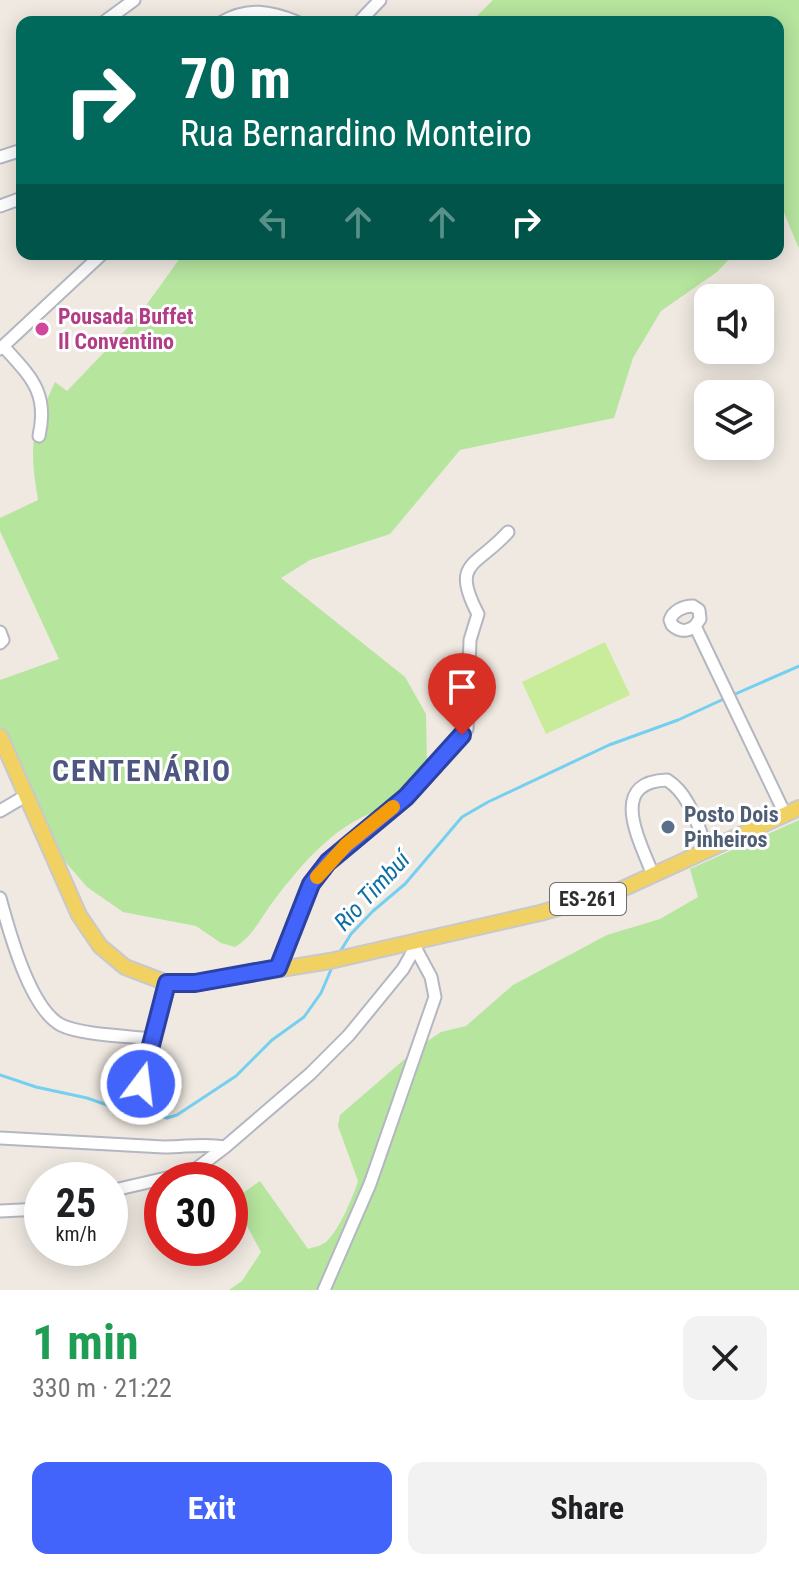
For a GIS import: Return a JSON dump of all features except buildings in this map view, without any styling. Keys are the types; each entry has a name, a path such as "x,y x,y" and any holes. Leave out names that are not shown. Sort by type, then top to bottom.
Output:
{"main road":[{"name":"ES-261","path":"0,736 79,915 91,935 125,967 167,983 195,983 330,961 418,944 540,913 620,890 792,811"}],"street":[{"path":"112,16 134,0"},
{"path":"365,16 380,0"},
{"path":"233,16 252,11 280,16"},
{"path":"39,436 42,412 36,385 2,348 96,260"},
{"path":"278,968 311,884 328,862 406,797 462,735 469,722 470,640 478,617 467,589 466,571 472,562 486,554 508,532"},
{"path":"695,626 792,811"},
{"path":"0,632 3,640 0,643"},
{"path":"653,875 631,816 631,804 636,793 645,785 667,780 677,786 708,851"},
{"path":"0,811 27,795"},
{"path":"0,898 36,998 53,1020 74,1029 153,1039"},
{"path":"128,1187 192,1172 225,1147 310,1074 349,1035 418,944"},
{"path":"324,1290 370,1184 433,1006 435,987 418,944"},
{"path":"141,1084 167,983"},
{"path":"0,1138 164,1147 201,1143 225,1147"},
{"path":"0,1211 24,1210"}],"green space":[{"path":"493,0 799,0 799,249 784,213 784,16 477,16"},
{"path":"179,260 728,260 717,272 700,284 694,284 694,288 661,311 633,358 614,418 460,450 390,534 310,560 281,578 405,677 426,714 427,764 410,792 383,818 374,812 359,819 319,848 285,886 252,932 235,947 221,943 196,926 123,912 87,887 50,844 0,726 0,680 59,659 0,531 0,518 38,500 33,465 37,427 55,382 67,391 137,318"},
{"path":"605,642 630,695 546,734 522,682"},
{"path":"799,820 799,1290 229,1290 242,1281 261,1252 248,1228 248,1189 260,1181 308,1249 325,1243 341,1221 358,1181 338,1126 340,1115 420,1046 441,1032 466,1026 513,985 607,935 660,919 698,897 690,869"}],"waterway":[{"name":"Rio Timbuí","path":"733,695 799,666"},
{"name":"Rio Timbuí","path":"338,955 351,934 405,884 462,817 609,745 678,720 726,698"},
{"name":"Rio Timbuí","path":"0,1075 113,1107 142,1110 167,1118 177,1115 236,1076 272,1040 304,1017 321,993 333,965"}],"slow traffic":[{"path":"317,877 346,845 393,807"}],"place":[{"name":"Pousada Buffet Il Conventino","path":"42,329"},
{"name":"Posto Dois Pinheiros","path":"668,827"}],"district":[{"name":"CENTENÁRIO","path":"142,771"}],"route":[{"path":"141,1084 167,983 195,983 278,968 311,884 328,862 406,797 462,735"}]}
